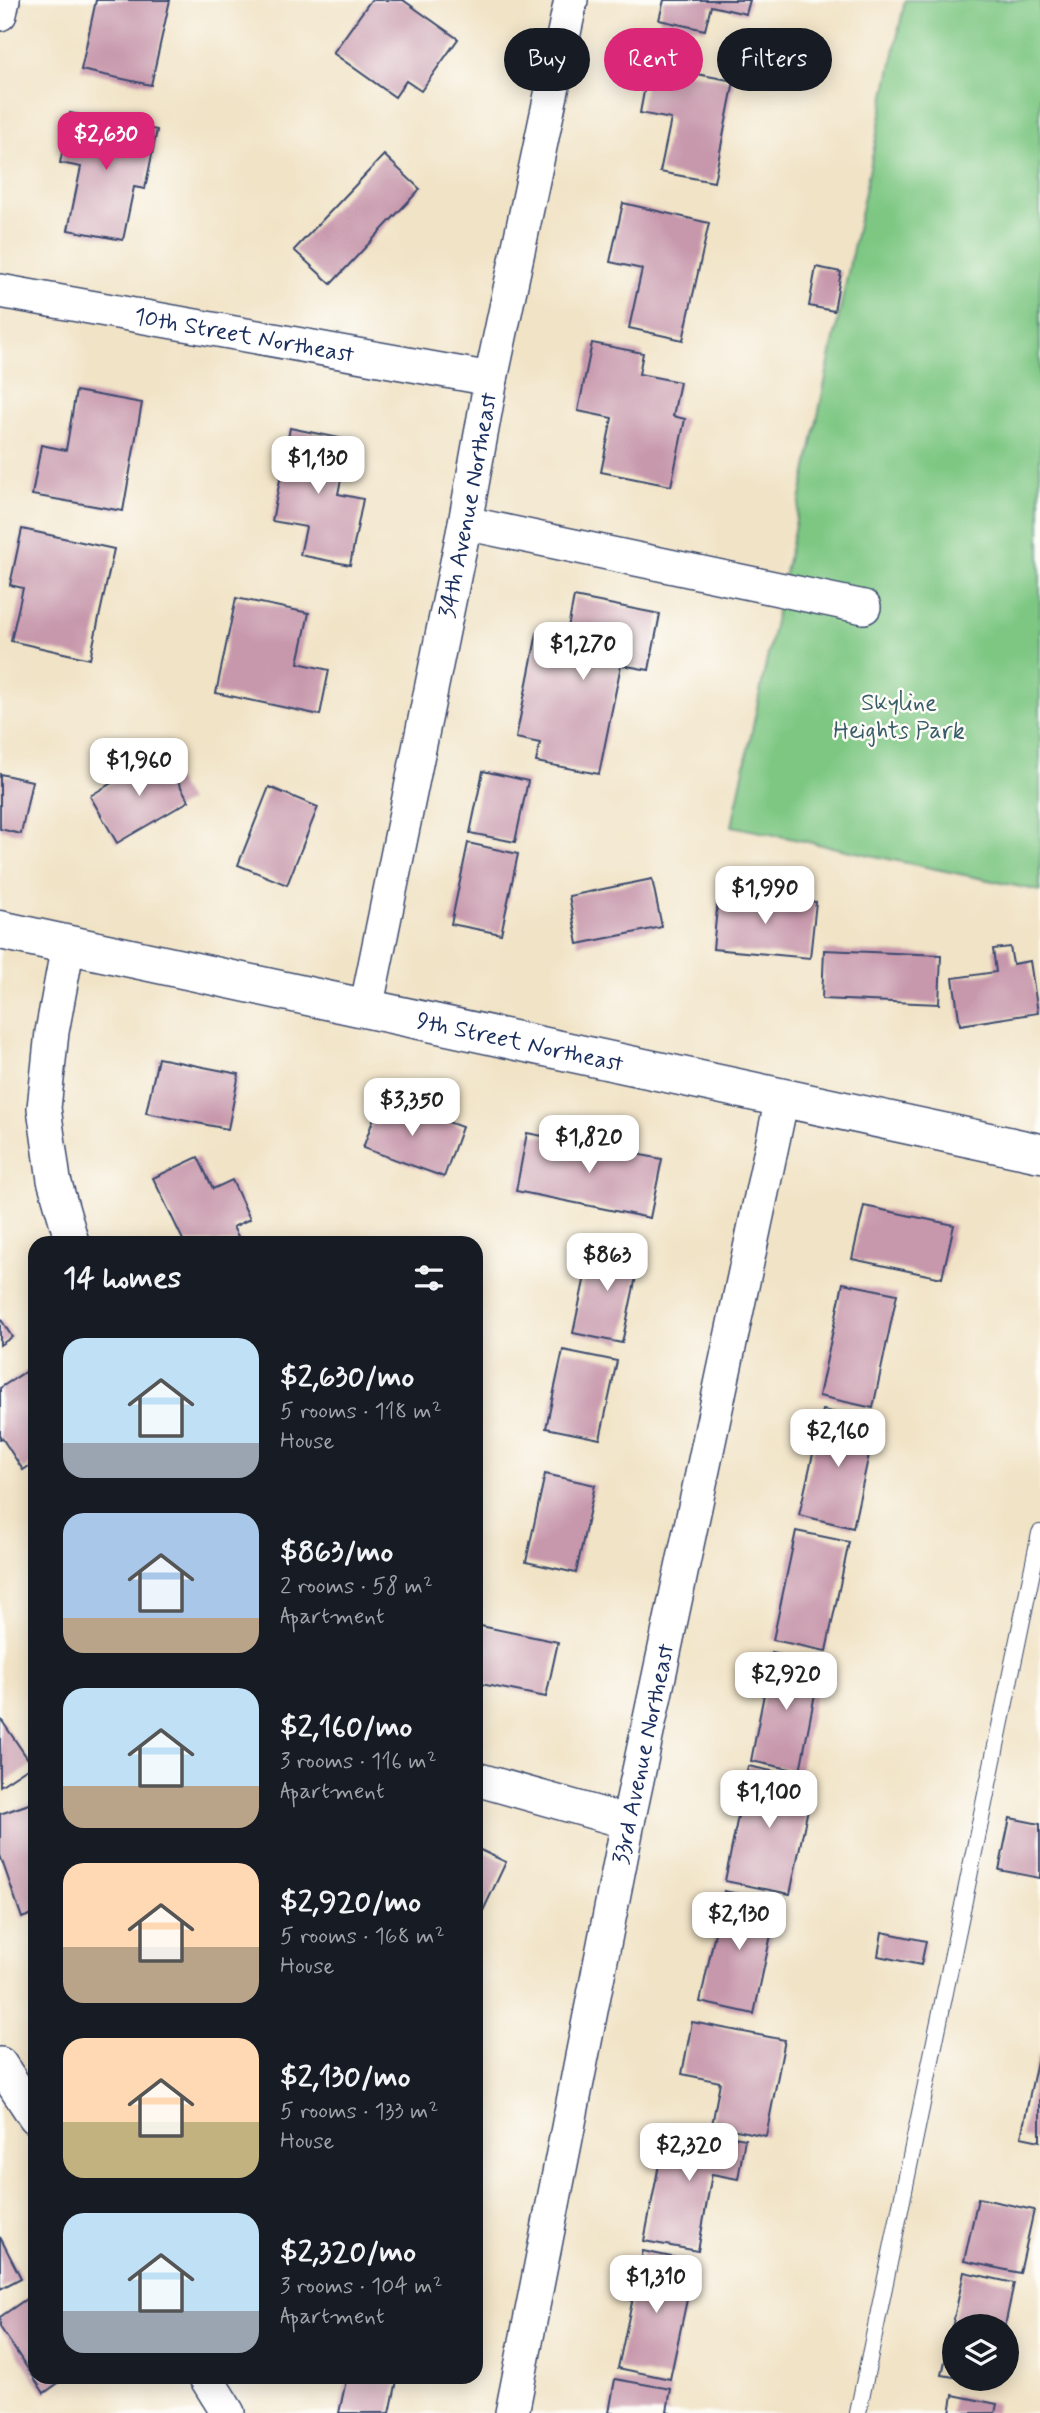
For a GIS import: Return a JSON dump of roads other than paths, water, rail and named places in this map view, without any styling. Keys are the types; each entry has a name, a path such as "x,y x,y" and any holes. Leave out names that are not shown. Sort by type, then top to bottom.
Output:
{"street":[{"path":"0,14 3,0"},
{"name":"34th Avenue Northeast","path":"366,1009 465,523 491,379 571,0"},
{"name":"10th Street Northeast","path":"0,291 491,379"},
{"path":"465,523 864,607"},
{"name":"9th Street Northeast","path":"0,930 1040,1153"},
{"path":"68,944 52,1032 44,1108 54,1180 70,1236"},
{"name":"33rd Avenue Northeast","path":"512,2413 628,1822 782,1098"},
{"path":"483,1781 628,1822"},
{"path":"0,2064 28,2106"},
{"path":"210,2384 228,2413"}],"lane":[{"path":"858,2413 1040,1533"}],"park label":[{"name":"Skyline Heights Park","path":"899,716"}]}
